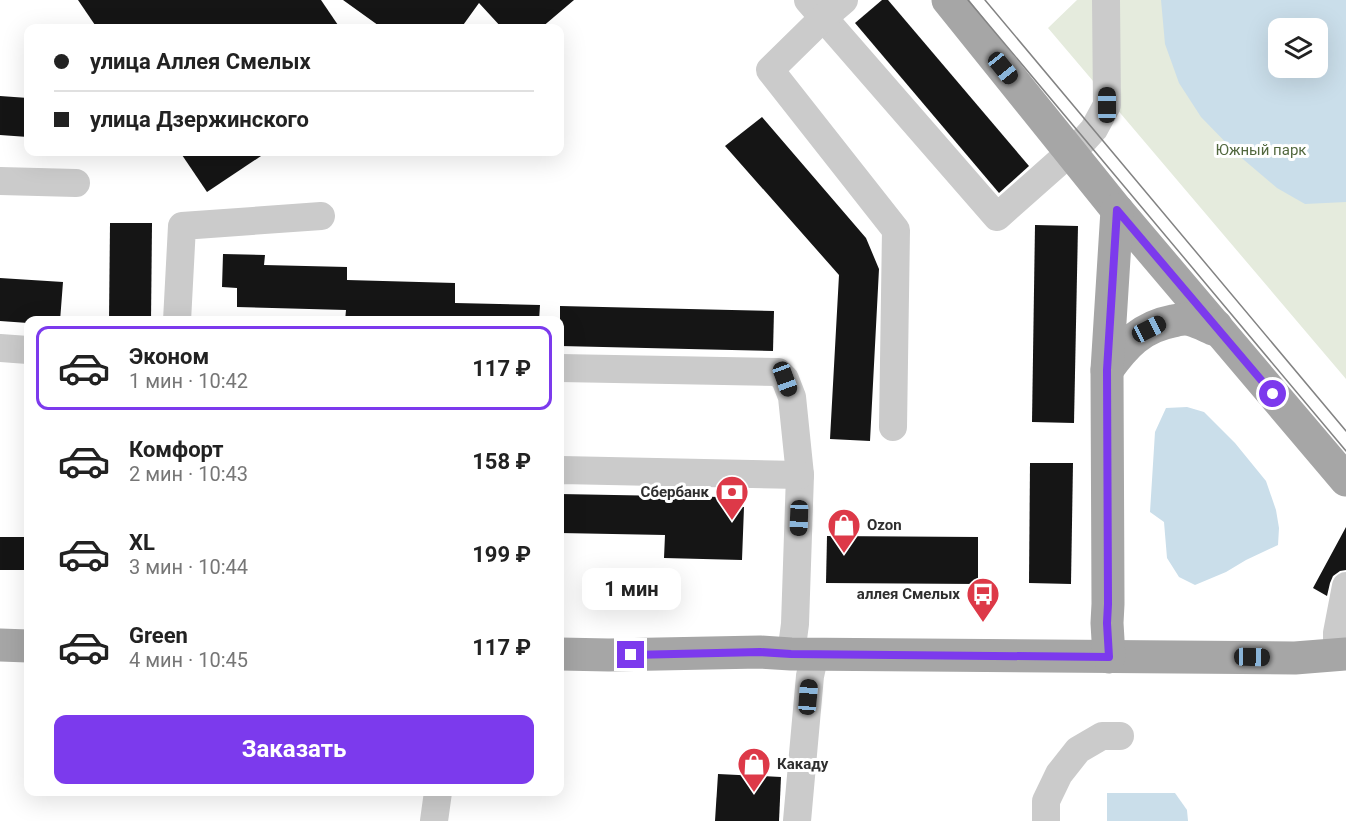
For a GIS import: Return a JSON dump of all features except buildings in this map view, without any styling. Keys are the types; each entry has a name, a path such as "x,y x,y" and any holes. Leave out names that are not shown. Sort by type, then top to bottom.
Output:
{"main road":[{"path":"948,0 1117,210 1346,480"},
{"path":"1109,657 1107,370 1117,210"},
{"path":"1107,370 1130,341 1160,323 1190,319 1213,329 1215,327"},
{"path":"0,645 24,646"},
{"path":"564,654 760,652 1294,658 1341,654"}],"street":[{"path":"893,427 896,230 770,70 825,6 997,217 1085,139 1094,129 1107,105 1106,0"},
{"path":"0,181 76,183"},
{"path":"177,316 182,225 321,216"},
{"path":"0,348 24,350"},
{"path":"564,368 778,372 785,379 792,397 800,475 795,624 810,676 797,821"},
{"path":"564,470 800,475"},
{"path":"1341,654 1337,633 1346,586"},
{"path":"1046,821 1046,801 1059,774 1078,750 1102,736 1120,736"},
{"path":"434,821 437,796"}],"green space":[{"name":"Южный парк","path":"1077,0 1346,0 1346,379 1048,28"}],"water":[{"path":"1161,0 1346,0 1346,202 1305,204 1277,188 1237,154 1201,117 1179,83 1165,44"},
{"path":"1187,407 1204,412 1235,443 1266,481 1276,510 1279,528 1278,545 1195,585 1179,577 1167,558 1164,522 1150,512 1155,432 1166,408"},
{"path":"1107,793 1175,793 1187,810 1188,821 1107,821"}],"tram line":[{"path":"968,0 1346,451"},
{"path":"985,0 1346,431"}],"place":[{"name":"Сбербанк","path":"732,521"},
{"name":"Ozon","path":"844,554"},
{"name":"аллея Смелых","path":"983,623"},
{"name":"Какаду","path":"754,793"}],"route":[{"path":"631,655 760,652 1109,657 1107,370 1117,210 1273,394"}]}
